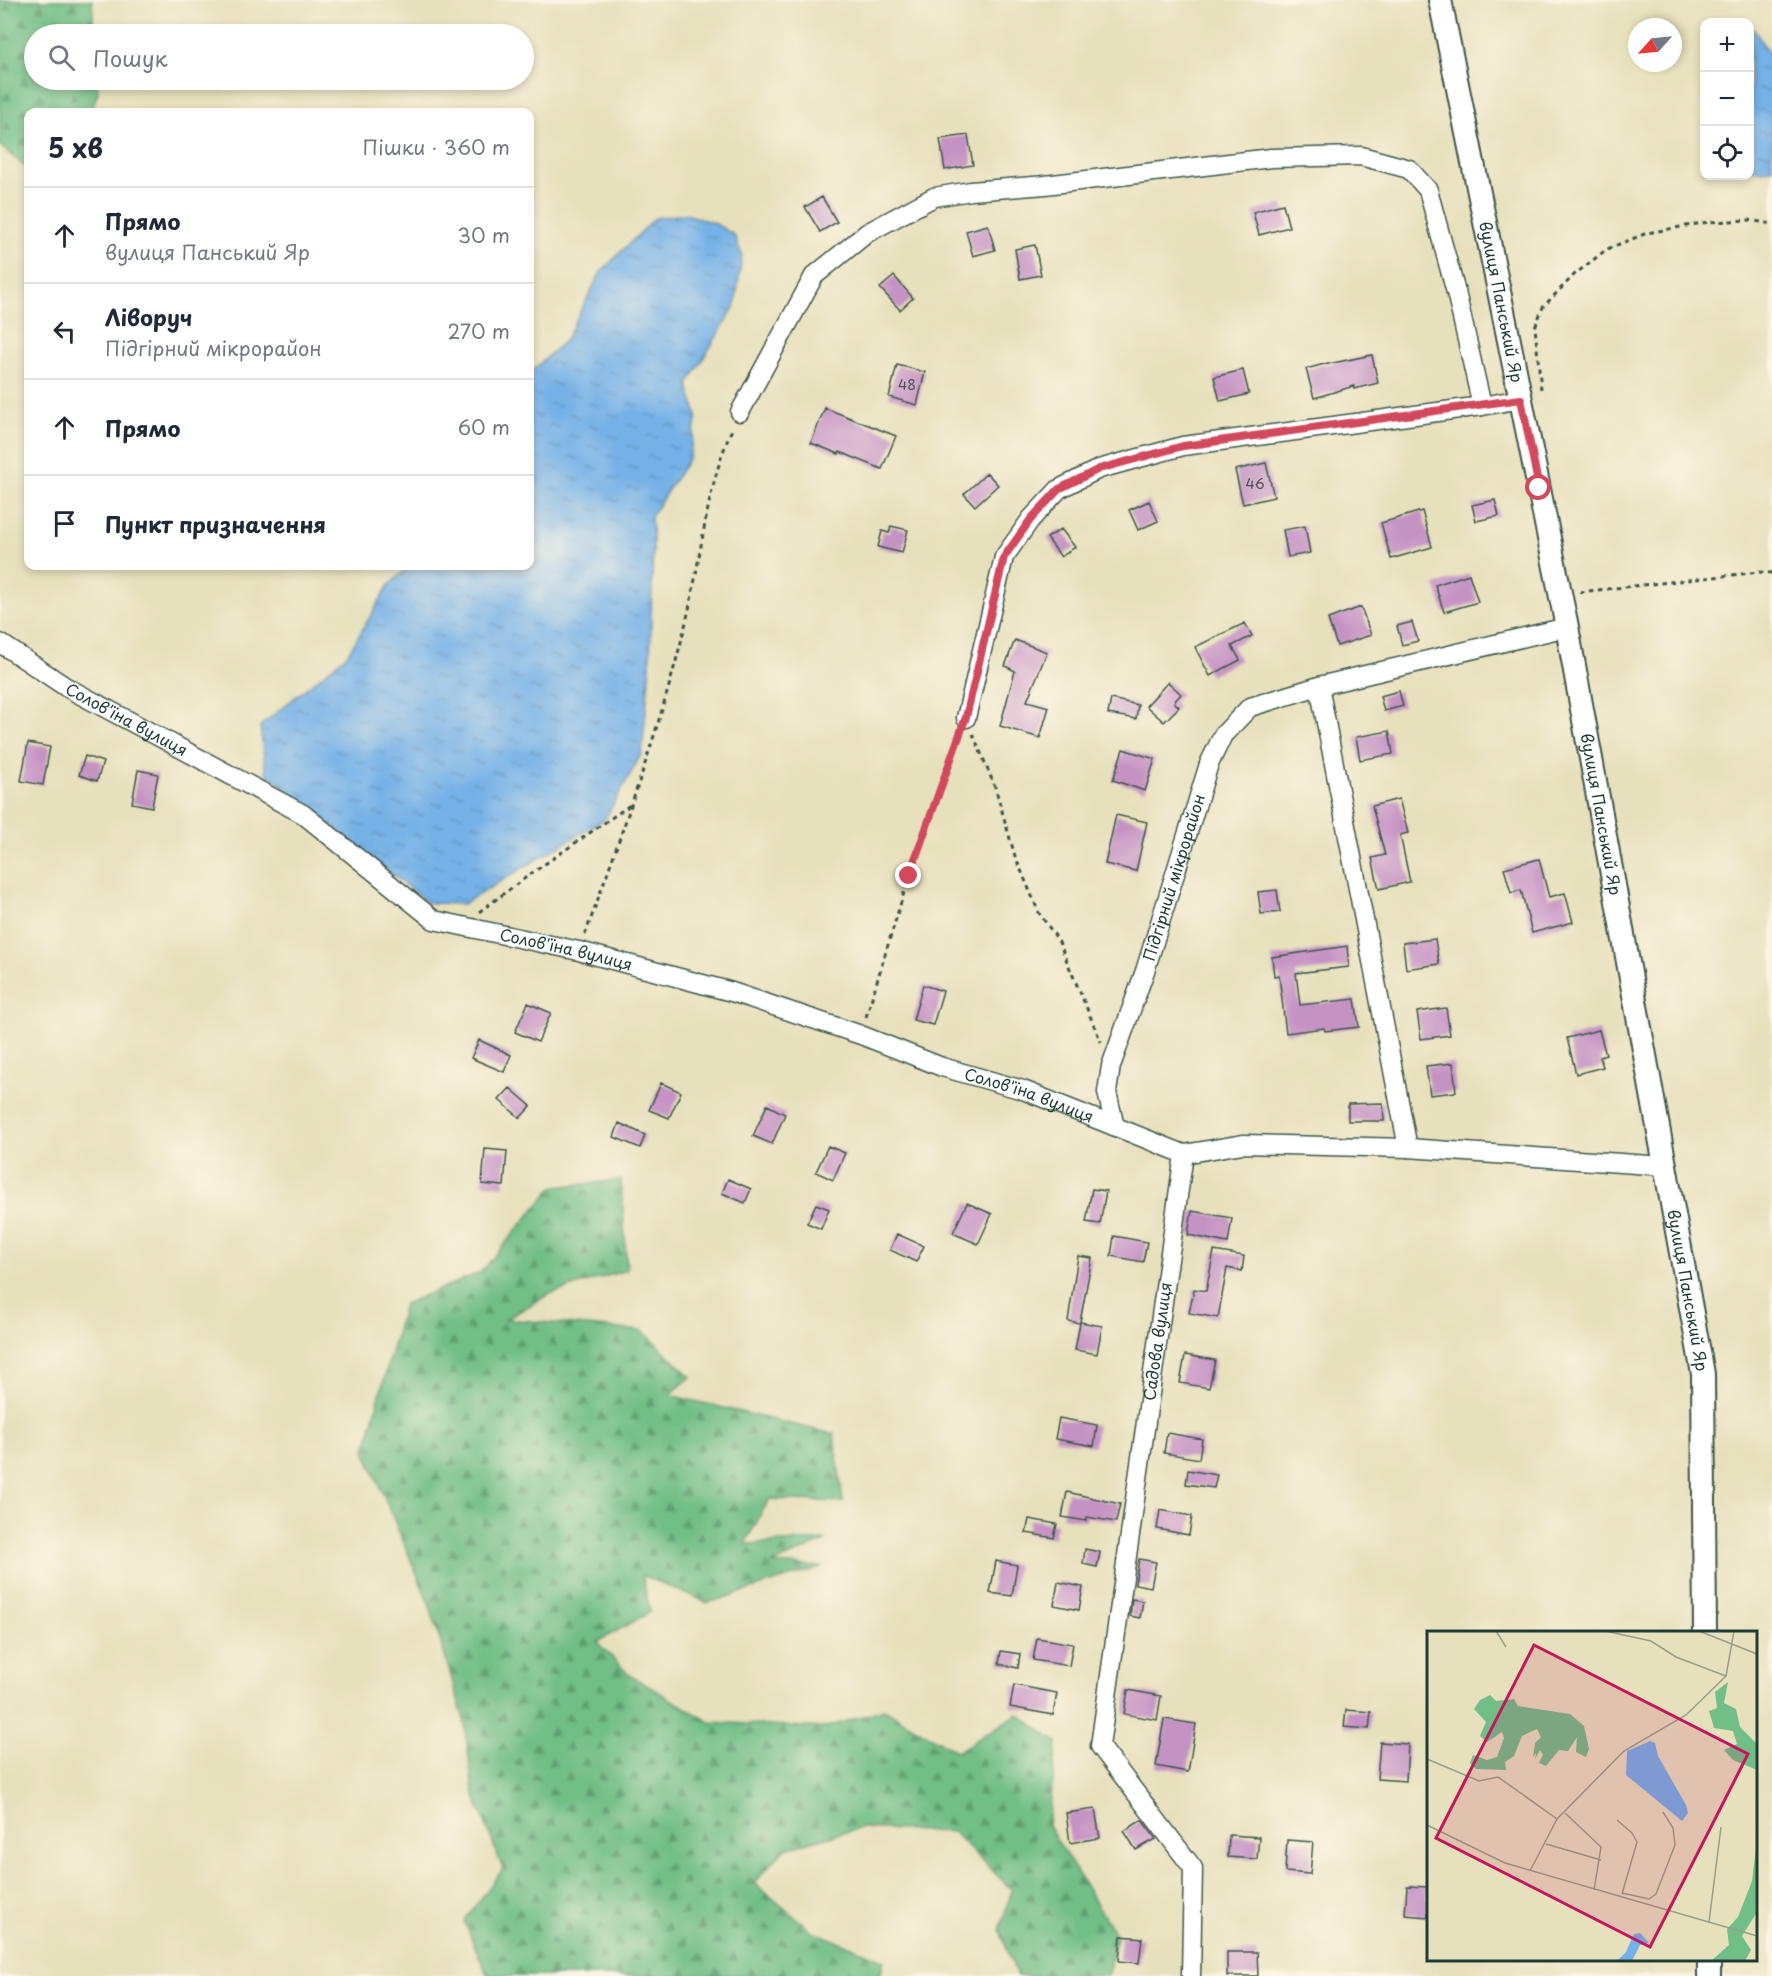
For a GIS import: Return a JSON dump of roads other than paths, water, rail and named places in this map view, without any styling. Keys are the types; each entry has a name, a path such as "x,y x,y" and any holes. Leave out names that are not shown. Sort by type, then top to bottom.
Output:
{"street":[{"name":"вулиця Панський Яр","path":"1440,0 1531,397 1560,594 1703,1374 1705,1631"},
{"path":"740,412 814,276 867,232 934,197 1271,158 1361,156 1409,169 1428,190 1457,296 1482,406"},
{"path":"966,717 1004,557 1031,519 1059,489 1099,469 1183,446 1482,406 1531,397"},
{"name":"Підгірний мікрорайон","path":"1115,1127 1107,1092 1111,1066 1144,971 1209,764 1223,735 1250,707 1319,686 1567,627"},
{"name":"Солов'їна вулиця","path":"0,643 66,687 303,814 434,920 579,951 732,992 861,1035 942,1068 1023,1090 1184,1154"},
{"path":"1319,686 1408,1148"},
{"path":"1184,1154 1242,1144 1408,1148 1664,1166"},
{"name":"Садова вулиця","path":"1184,1154 1100,1746 1193,1868 1191,1976"},
{"path":"1708,1961 1709,1976"}],"water":[{"path":"1754,30 1772,59 1772,168 1763,171 1754,169"},
{"path":"686,214 714,223 734,235 742,255 735,306 688,384 697,416 689,458 651,516 653,541 650,666 642,753 605,819 463,904 428,903 266,773 260,726 348,654 389,585 406,570 534,570 534,369 566,339 601,272 655,218"}]}
